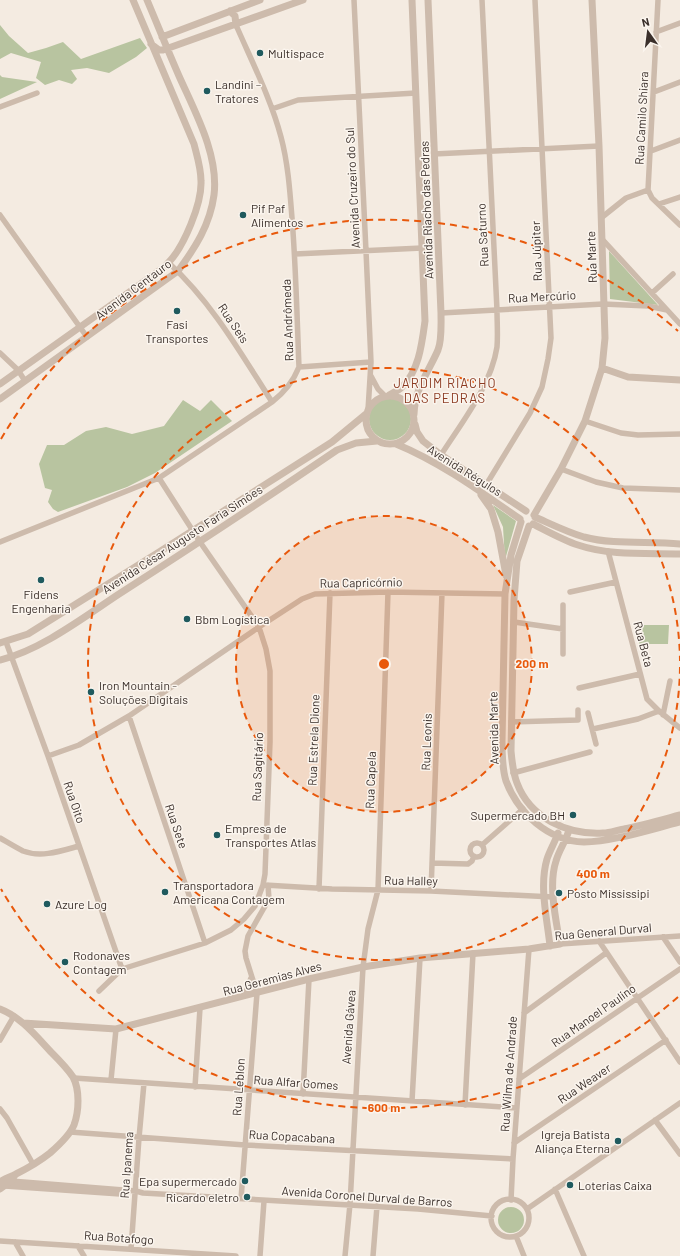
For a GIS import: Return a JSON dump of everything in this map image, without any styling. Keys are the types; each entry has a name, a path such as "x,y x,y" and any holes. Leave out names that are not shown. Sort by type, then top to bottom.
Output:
{"street":[{"name":"Avenida Centauro","path":"0,384 169,263 182,242 197,208 200,196 201,181 199,162 194,144 133,0"},
{"name":"Avenida Centauro","path":"0,399 178,271 194,250 208,222 214,195 214,181 212,161 206,138 147,0"},
{"path":"162,37 260,0"},
{"path":"151,44 161,50 236,25 303,0"},
{"name":"Avenida Cruzeiro do Sul","path":"354,0 371,362 367,412"},
{"name":"Avenida Riacho das Pedras","path":"387,396 401,388 408,380 422,346 425,321 412,0"},
{"name":"Avenida Riacho das Pedras","path":"414,414 416,395 420,384 439,348 441,313 428,0"},
{"name":"Rua Saturno","path":"441,455 484,386 492,368 497,346 497,310 482,0"},
{"name":"Rua Júpiter","path":"486,484 530,414 542,387 551,338 535,0"},
{"name":"Rua Marte","path":"531,518 561,469 585,421 602,368 605,338 599,146 592,0"},
{"name":"Rua Camilo Shiara","path":"648,190 658,0"},
{"path":"230,11 235,16 236,25"},
{"path":"656,32 680,23"},
{"name":"Rua Andrômeda","path":"0,542 159,478 272,402 284,393 294,380 299,367 295,254 290,186 282,138 272,109 236,25"},
{"path":"190,27 192,36 195,39"},
{"path":"654,92 680,82"},
{"path":"0,107 37,93"},
{"path":"272,109 298,100 416,93"},
{"path":"178,106 190,100"},
{"path":"651,151 680,140"},
{"path":"434,154 599,146"},
{"path":"601,218 626,198 648,190 652,198 680,225"},
{"path":"659,204 680,196"},
{"path":"0,215 86,338"},
{"path":"601,239 680,324"},
{"path":"295,254 422,248"},
{"name":"Rua Seis","path":"169,263 198,293 217,316 272,402"},
{"path":"652,293 673,274"},
{"name":"Rua Mercúrio","path":"441,313 604,304 648,306 667,310"},
{"path":"0,353 18,370 25,381"},
{"path":"299,367 371,362"},
{"path":"602,368 628,377 680,380"},
{"path":"371,376 378,389 387,396"},
{"path":"387,396 402,398 407,402 414,414 412,430 408,436 396,444 377,441 371,436 365,421 367,412 372,403 378,398 387,396"},
{"name":"Avenida César Augusto Faria Simões","path":"3,643 28,634 193,531 332,442 367,412"},
{"path":"585,421 622,433 638,435 680,434"},
{"name":"Avenida Régulos","path":"414,423 417,432 423,441 441,455 486,484 531,518 577,545 608,551 680,554"},
{"name":"Avenida César Augusto Faria Simões","path":"0,660 11,657 51,638 200,542 337,450 356,443 377,441"},
{"name":"Avenida Régulos","path":"396,444 424,457 477,490 520,520 524,525 531,518"},
{"path":"561,469 596,482 623,488 680,490"},
{"name":"Rua Sagitário","path":"99,991 122,969 205,943 231,930 244,919 255,906 265,885 270,742 270,671 266,649 259,627 200,542 159,478"},
{"path":"477,490 493,514 498,532 507,581"},
{"name":"Avenida Marte","path":"680,815 604,833 586,833 560,827 526,807 512,794 506,779 503,762 502,741 505,594 511,554 521,514 531,518 517,561 511,750 514,773 526,807 533,820 557,837 566,840 584,842 680,822"},
{"name":"Avenida Régulos","path":"531,518 568,532 605,541 663,542 680,544"},
{"name":"Rua Beta","path":"608,551 647,699 661,713 680,728"},
{"path":"570,592 616,582"},
{"name":"Rua Capricórnio","path":"48,756 79,745 129,716 259,627 302,599 315,594 388,592 505,594"},
{"name":"Rua Capela","path":"363,967 368,929 378,890 388,592"},
{"name":"Rua Estrela Dione","path":"319,889 330,593"},
{"name":"Rua Leonis","path":"431,891 442,593"},
{"path":"563,605 563,654"},
{"path":"505,622 514,622 563,630"},
{"name":"Rua Oito","path":"3,643 11,657 48,756 122,969"},
{"path":"579,688 640,674"},
{"path":"592,729 661,713 670,681"},
{"path":"511,722 578,720 578,710"},
{"path":"588,713 596,744"},
{"name":"Rua Sete","path":"129,716 205,943"},
{"path":"514,773 590,752"},
{"path":"482,845 526,807"},
{"path":"550,946 544,897 545,873 547,860 560,827"},
{"path":"560,944 553,897 555,862 566,840 569,830"},
{"path":"0,838 23,851 32,854 46,854 79,846"},
{"path":"474,856 470,851 471,845 475,843 482,845"},
{"path":"474,856 480,856 483,853 484,848 482,845"},
{"path":"432,864 468,864 472,861 474,856"},
{"name":"Rua Halley","path":"265,885 319,889 431,891 553,897"},
{"name":"Rua Leblon","path":"241,1199 257,994 246,958 246,942 251,930 269,899 265,885"},
{"name":"Rua General Durval","path":"529,949 560,944 680,936"},
{"path":"663,937 680,962"},
{"path":"599,941 680,1062"},
{"name":"Rua Geremias Alves","path":"23,1023 116,1029 257,994 309,979 363,967 420,958 529,949"},
{"name":"Rua Wilma de Andrade","path":"511,1200 516,1108 529,949"},
{"path":"465,1104 473,953"},
{"path":"524,1013 606,953"},
{"path":"412,1101 420,958"},
{"name":"Avenida Gávea","path":"345,1256 350,1204 363,967"},
{"name":"Rua Manoel Paulino","path":"519,1079 680,969"},
{"path":"244,996 252,978"},
{"path":"303,1094 309,979"},
{"path":"195,1087 200,1008"},
{"path":"0,1010 14,1016 23,1023 65,1066 74,1078 77,1090 78,1107 74,1125 70,1132 50,1153 5,1182"},
{"path":"0,1040 14,1016"},
{"path":"111,1080 116,1029"},
{"name":"Rua Weaver","path":"514,1143 666,1040"},
{"name":"Rua Alfar Gomes","path":"74,1078 516,1108"},
{"name":"Rua Ipanema","path":"131,1249 136,1193 138,1138 144,1083"},
{"path":"527,1209 680,1103"},
{"path":"0,1109 7,1118 33,1164"},
{"path":"655,1120 680,1154"},
{"name":"Rua Copacabana","path":"70,1132 245,1145 513,1159"},
{"path":"5,1182 136,1193"},
{"path":"555,1190 584,1256"},
{"name":"Avenida Coronel Durval de Barros","path":"136,1193 350,1204 492,1216"},
{"path":"260,1256 264,1200"},
{"path":"511,1200 522,1203 527,1209 529,1220 527,1227 522,1233 516,1236 508,1237 502,1235 492,1224 494,1209 502,1202 511,1200"},
{"path":"373,1256 377,1206"},
{"path":"516,1236 524,1256"},
{"name":"Rua Botafogo","path":"0,1241 236,1256"},
{"path":"15,1242 22,1256"},
{"path":"78,1246 84,1256"}],"green space":[{"path":"0,25 9,36 28,53 63,42 81,59 140,38 147,48 136,57 109,73 87,68 71,70 77,79 72,84 59,80 45,85 36,78 41,62 11,53 0,59"},
{"path":"0,75 2,77 37,82 0,99"},
{"path":"609,251 658,305 610,299"},
{"path":"390,398 405,404 411,419 405,434 390,440 375,434 369,419 375,404"},
{"path":"183,400 200,411 211,400 232,421 155,473 127,487 58,512 53,509 48,502 52,490 45,488 39,464 47,445 64,445 86,431 106,427 132,434 164,426"},
{"path":"493,505 516,521 505,560 503,527"},
{"path":"639,625 669,625 668,644 639,644"},
{"path":"511,1207 520,1211 524,1220 520,1229 511,1233 502,1229 498,1220 502,1211"}],"place":[{"name":"Multispace","path":"260,53"},
{"name":"Landini – Tratores","path":"207,91"},
{"name":"Pif Paf Alimentos","path":"243,215"},
{"name":"Fasi Transportes","path":"177,311"},
{"name":"Fidens Engenharia","path":"41,580"},
{"name":"Bbm Logística","path":"187,619"},
{"name":"Iron Mountain - Soluções Digitais","path":"91,692"},
{"name":"Supermercado BH","path":"573,815"},
{"name":"Empresa de Transportes Atlas","path":"217,835"},
{"name":"Transportadora Americana Contagem","path":"165,892"},
{"name":"Posto Mississipi","path":"559,893"},
{"name":"Azure Log","path":"47,904"},
{"name":"Rodonaves Contagem","path":"65,962"},
{"name":"Igreja Batista Aliança Eterna","path":"618,1141"},
{"name":"Epa supermercado","path":"245,1181"},
{"name":"Loterias Caixa","path":"570,1185"},
{"name":"Ricardo eletro","path":"247,1197"}],"district":[{"name":"JARDIM RIACHO DAS PEDRAS","path":"445,390"}]}
